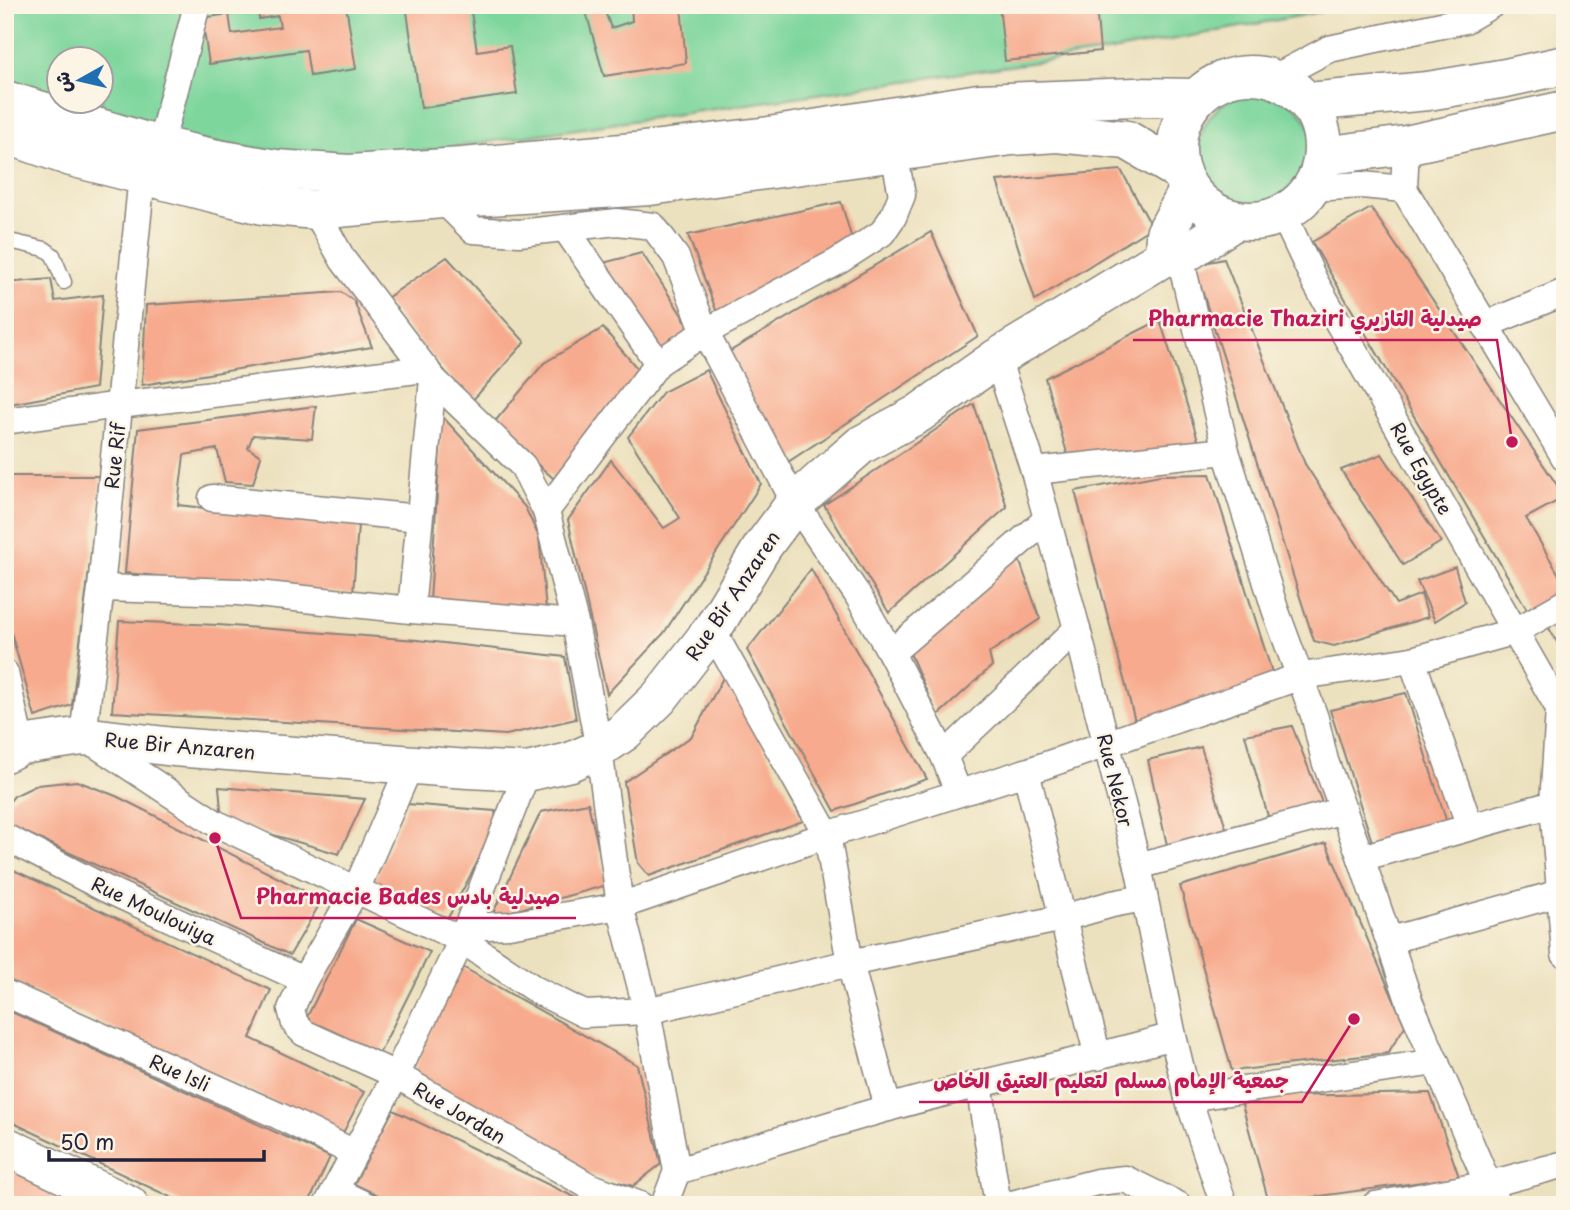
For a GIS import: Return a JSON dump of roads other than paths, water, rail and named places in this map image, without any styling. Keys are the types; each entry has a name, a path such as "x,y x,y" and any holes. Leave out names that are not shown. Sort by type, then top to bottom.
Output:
{"main road":[{"path":"1308,102 1428,91 1506,79 1565,65"},
{"path":"5,100 263,205 315,210 442,199 650,187 1012,136 1067,134 1127,140 1185,180 1210,209 1236,220 1252,222 1283,214 1299,203 1317,172 1323,137 1318,118 1308,102 1292,87 1274,78 1253,74 1232,76 1212,84 1196,97 1178,132 1177,152 1185,180 1165,234 1172,257"},
{"path":"5,134 71,156 349,174 634,152 769,136 979,103 1196,97"},
{"path":"1317,172 1406,145 1563,119"},
{"name":"Rue Bir Anzaren","path":"13,749 83,736 174,747 527,772 570,762 599,749 624,732 659,698 712,630 763,546 795,503 862,445 918,414 997,358 1236,220"},
{"path":"5,1146 115,1202"}],"street":[{"name":"Rue Rif","path":"83,736 119,405 151,161 197,5"},
{"path":"1274,78 1329,49 1465,20 1491,5"},
{"path":"1406,145 1404,189 1565,458"},
{"path":"546,511 658,363 705,332 837,262 882,233 893,217 902,195 894,153"},
{"path":"1317,172 1404,189"},
{"path":"442,199 473,230 519,233 617,222 653,226 676,257 705,332 795,503 857,594 891,653 944,756 958,792"},
{"path":"315,210 343,261 429,374 523,466 546,511 575,623 599,749 620,906 647,1011 677,1171 664,1205"},
{"name":"Rue Egypte","path":"1283,214 1315,282 1562,714"},
{"path":"565,228 658,363"},
{"path":"1172,257 1226,451 1275,609 1315,718 1325,761 1390,940 1403,984 1493,1195"},
{"path":"1485,325 1565,292"},
{"name":"Rue Nekor","path":"997,358 1034,471 1077,629 1138,866 1188,1098 1224,1205"},
{"path":"5,421 119,405 429,374"},
{"path":"411,610 429,374"},
{"path":"1034,471 1226,451"},
{"path":"212,498 419,518"},
{"path":"891,653 1046,520"},
{"path":"101,588 238,592 575,623"},
{"path":"465,933 620,906 827,835 1026,772 1301,676 1412,660 1516,631 1565,603"},
{"path":"944,756 1077,629"},
{"path":"712,630 827,835 850,963 888,1108"},
{"path":"1412,660 1470,827"},
{"path":"5,673 13,749"},
{"path":"1562,714 1553,804 1565,954"},
{"path":"83,736 215,823 356,890 465,933 536,990 584,1014 647,1011 1144,898"},
{"path":"304,979 356,890 411,763"},
{"path":"365,1205 332,1198 342,1173 396,1075 465,933 527,772"},
{"path":"1026,772 1098,1057"},
{"path":"1361,858 1553,804"},
{"path":"1138,866 1344,810"},
{"name":"Rue Moulouiya","path":"5,837 104,888 304,979"},
{"path":"1390,940 1560,893"},
{"name":"Rue Jordan","path":"304,979 291,1009 295,1024 304,1033 396,1075 589,1186 640,1205"},
{"name":"Rue Isli","path":"5,993 279,1116 354,1153"},
{"path":"677,1171 888,1108 1173,1036"},
{"path":"1188,1098 1436,1062"},
{"path":"979,1084 998,1205"},
{"path":"1376,1205 1493,1195 1565,1164"},
{"path":"1007,1205 1051,1200 1097,1182 1125,1179 1178,1205"}],"lane":[{"path":"5,240 45,249 53,255 64,282"}],"place":[{"name":"Pharmacie Thaziri صيدلية التازيري","path":"1512,442"},
{"name":"Pharmacie Bades صيدلية بادس","path":"215,838"},
{"name":"جمعية الإمام مسلم لتعليم العتيق الخاص","path":"1354,1019"}]}
